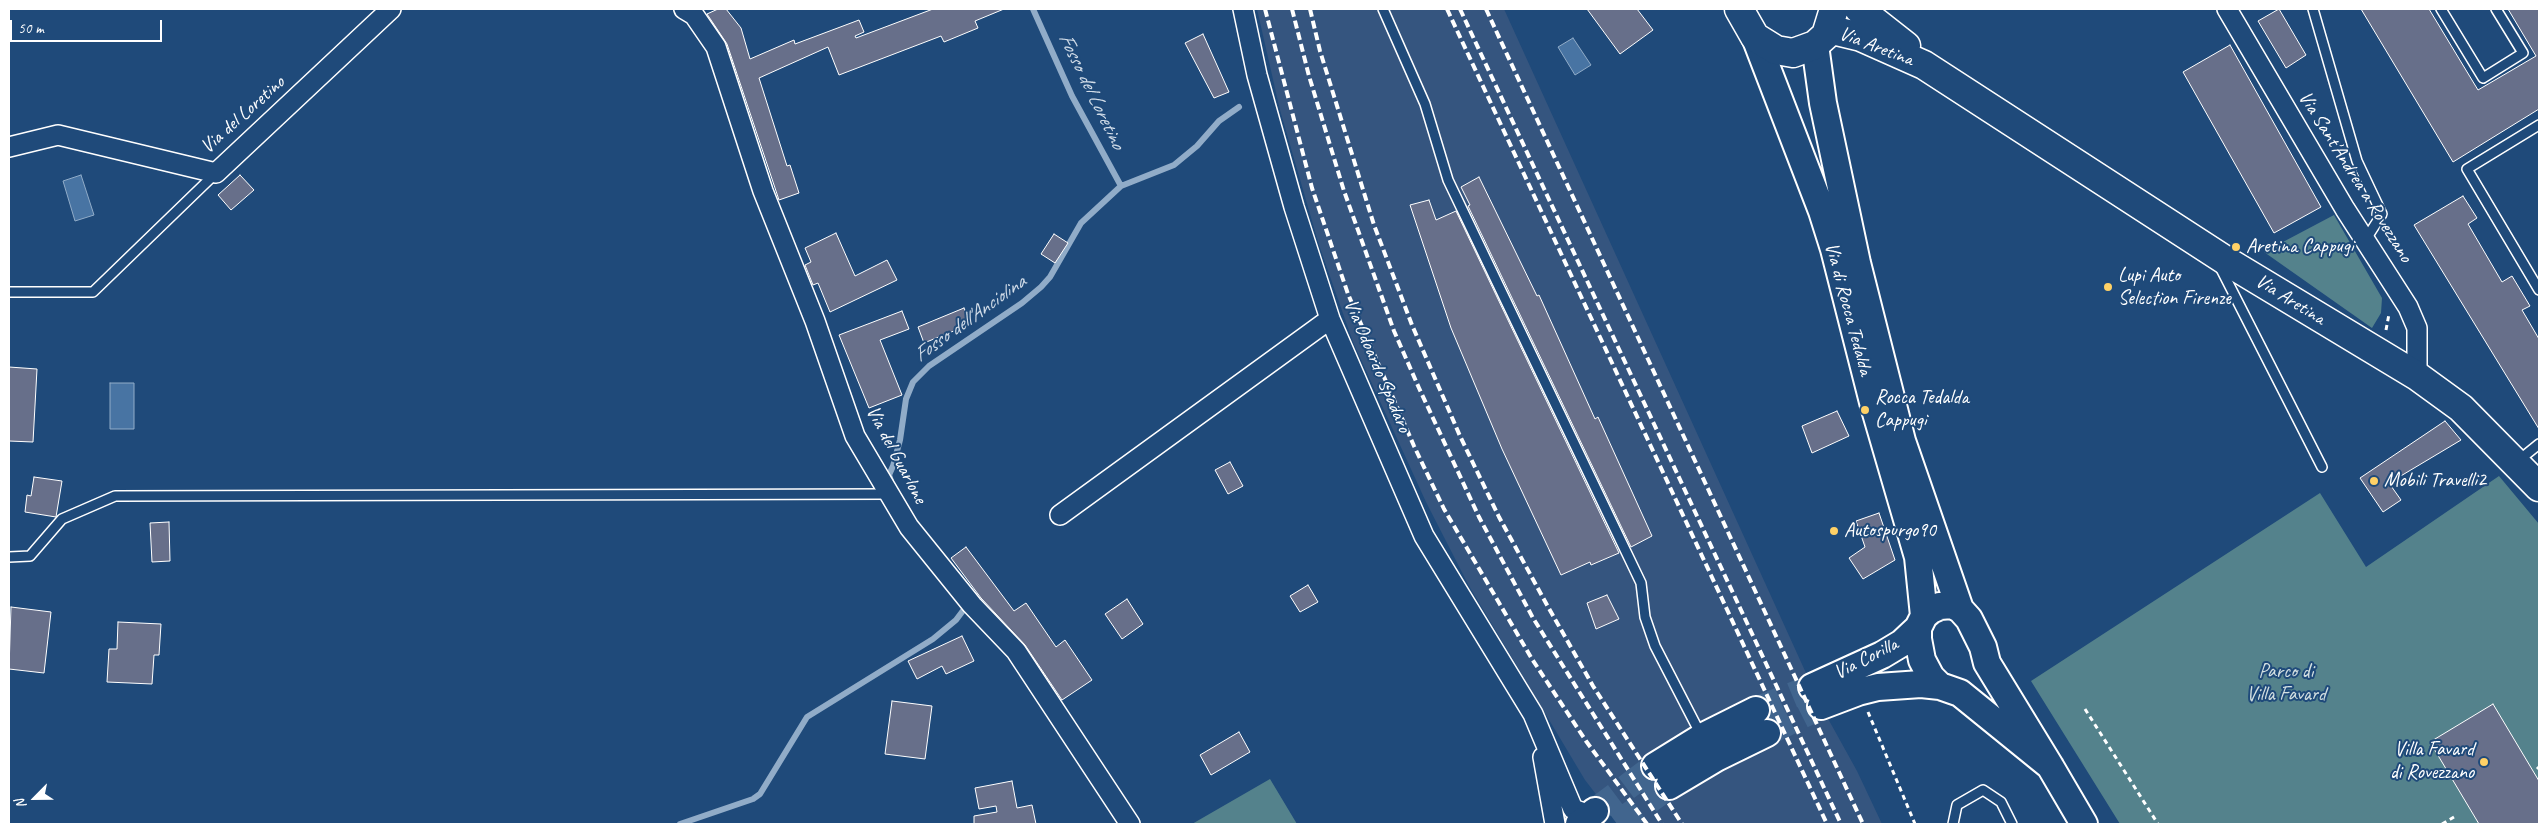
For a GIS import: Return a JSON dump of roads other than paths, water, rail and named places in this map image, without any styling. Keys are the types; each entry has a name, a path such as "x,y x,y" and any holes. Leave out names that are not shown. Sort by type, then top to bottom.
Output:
{"main road":[{"path":"1739,9 1755,37 1766,46 1787,52 1799,51 1826,28"},
{"name":"Via Aretina","path":"1859,9 1903,44 1924,65"},
{"name":"Via Aretina","path":"1826,28 1861,37 1924,65 2214,253 2417,376 2461,408 2539,487"}],"street":[{"name":"Via del Loretino","path":"9,147 58,135 216,173 391,9"},
{"name":"Via del Guarlone","path":"684,9 694,15 716,47 764,191 815,321 855,436 909,527 970,602 1016,652 1130,824"},
{"name":"Via Odoardo Spadaro","path":"1243,9 1257,75 1294,207 1330,319 1424,536 1533,714 1573,809 1584,813 1587,817"},
{"name":"Via Sant'Andrea a Rovezzano","path":"2227,9 2345,209 2412,316 2418,341 2417,376"},
{"name":"Via di Rocca Tedalda","path":"1826,28 1823,103 1857,263 1902,441 1960,609 1976,630 1987,663 2084,824"},
{"name":"Via di Rocca Tedalda","path":"1755,37 1822,211 1834,250 1874,406 1918,557 1922,660 1931,677 1950,689 2050,766"},
{"path":"1060,515 1330,319"},
{"path":"1921,622 1940,606 1952,605 1960,609"},
{"name":"Via Corilla","path":"1921,622 1902,643 1816,696 1858,692 1897,685 1950,689"},
{"path":"1950,689 1975,688 1982,682 1987,663"},
{"name":"Via Odoardo Spadaro","path":"1533,714 1555,824"},
{"path":"1762,722 1716,758 1662,776 1702,737 1762,722"}],"lane":[{"path":"1383,9 1425,104 1448,180 1641,583 1645,618 1655,646 1702,737"},
{"path":"2313,9 2357,161 2382,214 2366,240"},
{"path":"2441,9 2483,78 2523,53 2496,9"},
{"path":"2539,124 2467,169 2539,290"},
{"path":"9,292 93,292 216,173"},
{"path":"2214,253 2225,279 2322,467"},
{"path":"2516,462 2539,444"},
{"path":"9,557 30,556 62,519 115,496 890,494"},
{"path":"1953,824 1957,805 1984,790 2001,802 2012,824"}],"waterway":[{"name":"Fosso del Loretino","path":"1033,9 1072,96 1121,186"},
{"name":"Fosso dell'Anciolina","path":"891,481 889,475 900,440 906,399 913,382 929,366 1022,303 1041,287 1050,277 1081,223 1121,186 1174,165 1197,146 1219,121 1239,107"},
{"name":"Fosso dell'Anciolina","path":"680,824 753,799 760,794 807,717 933,639 956,620 968,604"}],"tunnel":[{"path":"1756,710 1812,687"},
{"path":"1767,733 1821,706"},
{"path":"1595,811 1655,766"},
{"path":"1617,824 1669,786"}],"railway":[{"path":"1265,9 1312,188 1348,294 1414,446 1444,509 1532,659 1586,741 1647,824"},
{"path":"1292,9 1309,76 1344,191 1394,331 1419,388 1479,517 1533,618 1662,824"},
{"path":"1310,9 1320,51 1374,225 1412,325 1460,436 1499,517 1593,686 1682,824"},
{"path":"1447,9 1827,824"},
{"path":"1460,9 1841,824"},
{"path":"1486,9 1863,824"}],"place":[{"name":"Aretina Cappugi","path":"2236,247"},
{"name":"Lupi Auto Selection Firenze","path":"2108,287"},
{"name":"Rocca Tedalda Cappugi","path":"1865,410"},
{"name":"Mobili Travelli2","path":"2374,481"},
{"name":"Autospurgo90","path":"1834,531"},
{"name":"Villa Favard di Rovezzano","path":"2484,762"}],"park label":[{"name":"Parco di Villa Favard","path":"2286,684"}]}
